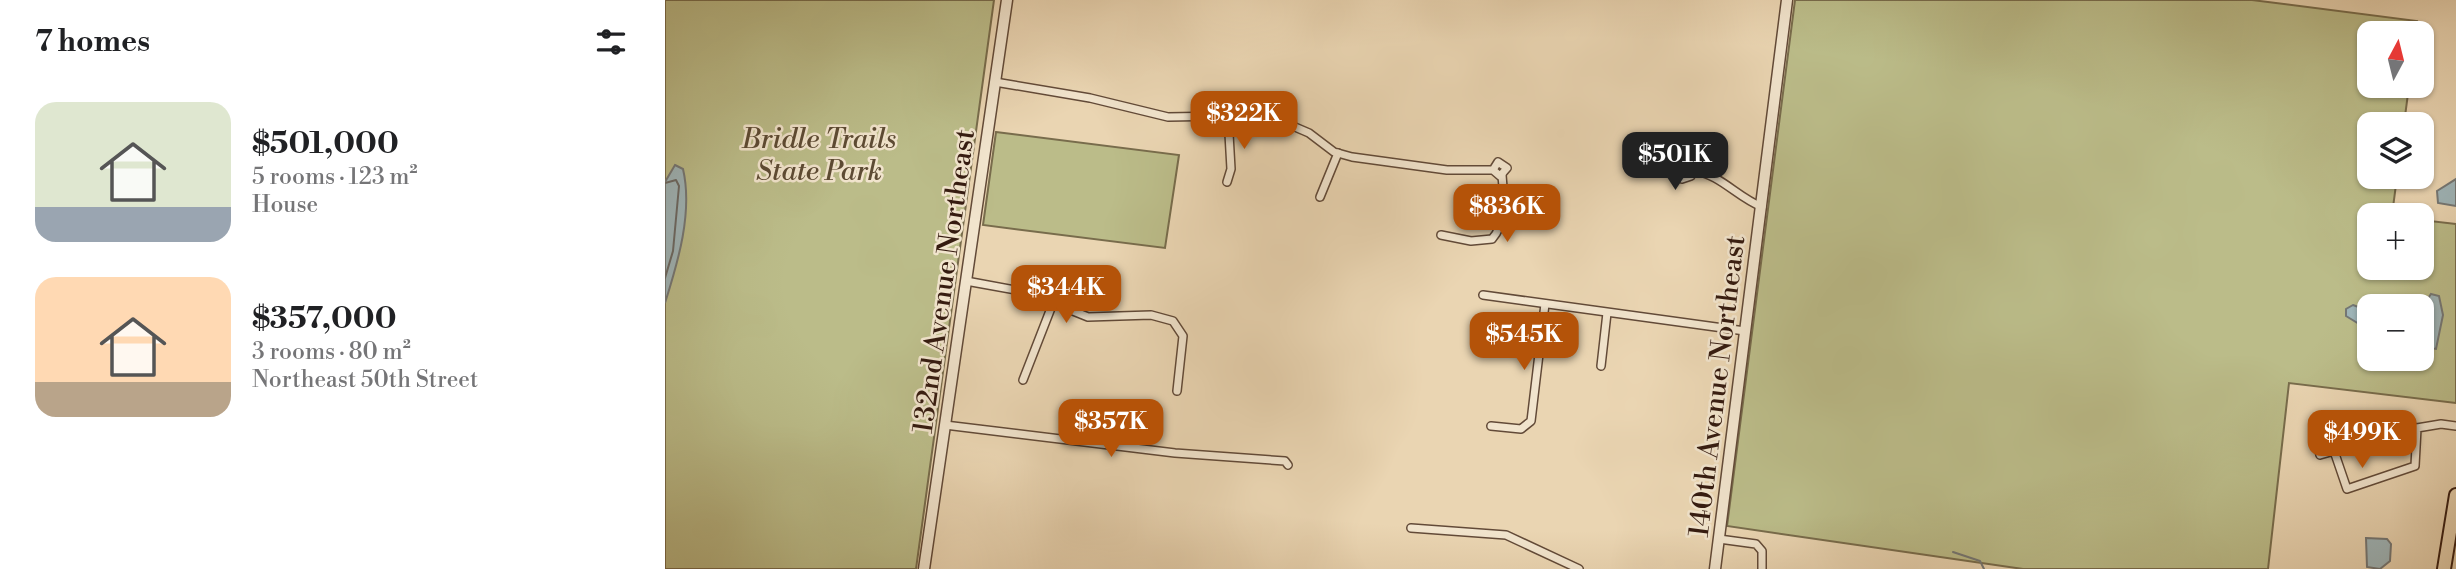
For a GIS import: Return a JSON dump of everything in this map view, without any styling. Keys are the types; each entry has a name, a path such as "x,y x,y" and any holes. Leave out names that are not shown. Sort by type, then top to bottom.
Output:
{"main road":[{"path":"2444,569 2456,495"}],"street":[{"name":"132nd Avenue Northeast","path":"924,569 1007,0"},
{"name":"140th Avenue Northeast","path":"1715,569 1787,0"},
{"path":"995,82 1090,98 1168,117 1228,116 1295,127 1309,132 1338,153 1447,170 1493,170 1502,176"},
{"path":"1227,182 1231,169 1228,116"},
{"path":"1321,197 1338,153"},
{"path":"1441,235 1471,241 1492,240 1500,232 1504,197 1502,176 1507,170 1505,164 1496,163 1493,170"},
{"path":"1693,170 1714,176 1738,195 1762,207"},
{"path":"966,281 1026,292 1088,317 1163,318 1179,328 1183,353 1177,391"},
{"path":"1483,295 1745,331"},
{"path":"1023,380 1053,303"},
{"path":"1491,426 1521,429 1531,421 1545,304"},
{"path":"1601,366 1607,313"},
{"path":"2417,428 2415,466 2347,489 2334,451 2320,455 2314,423 2366,421 2417,428 2441,424 2456,426"},
{"path":"945,425 1175,453 1285,461 1288,465"},
{"path":"1411,528 1506,535 1579,569"},
{"path":"1719,539 1756,544 1762,551 1762,569"}],"green space":[{"name":"Bridle Trails State Park","path":"665,0 994,0 916,569 665,569"},
{"path":"1795,0 2252,0 2417,21 2357,21 2357,98 2407,98 2406,112 2357,112 2357,189 2395,189 2394,203 2357,203 2357,280 2434,280 2434,221 2456,224 2456,403 2289,383 2268,569 2023,569 1727,526"},
{"path":"996,132 1179,155 1165,248 983,225"}],"water":[{"path":"675,165 683,169 686,185 685,219 679,254 665,303 665,182"},
{"path":"2456,179 2456,206 2438,203 2437,191"},
{"path":"2434,295 2439,296 2443,315 2436,349"},
{"path":"2353,305 2357,306 2357,323 2346,316 2346,309"},
{"path":"2366,538 2387,539 2391,544 2390,561 2380,569 2367,567"}],"waterway":[{"path":"1953,552 1980,561 1984,569"}]}
